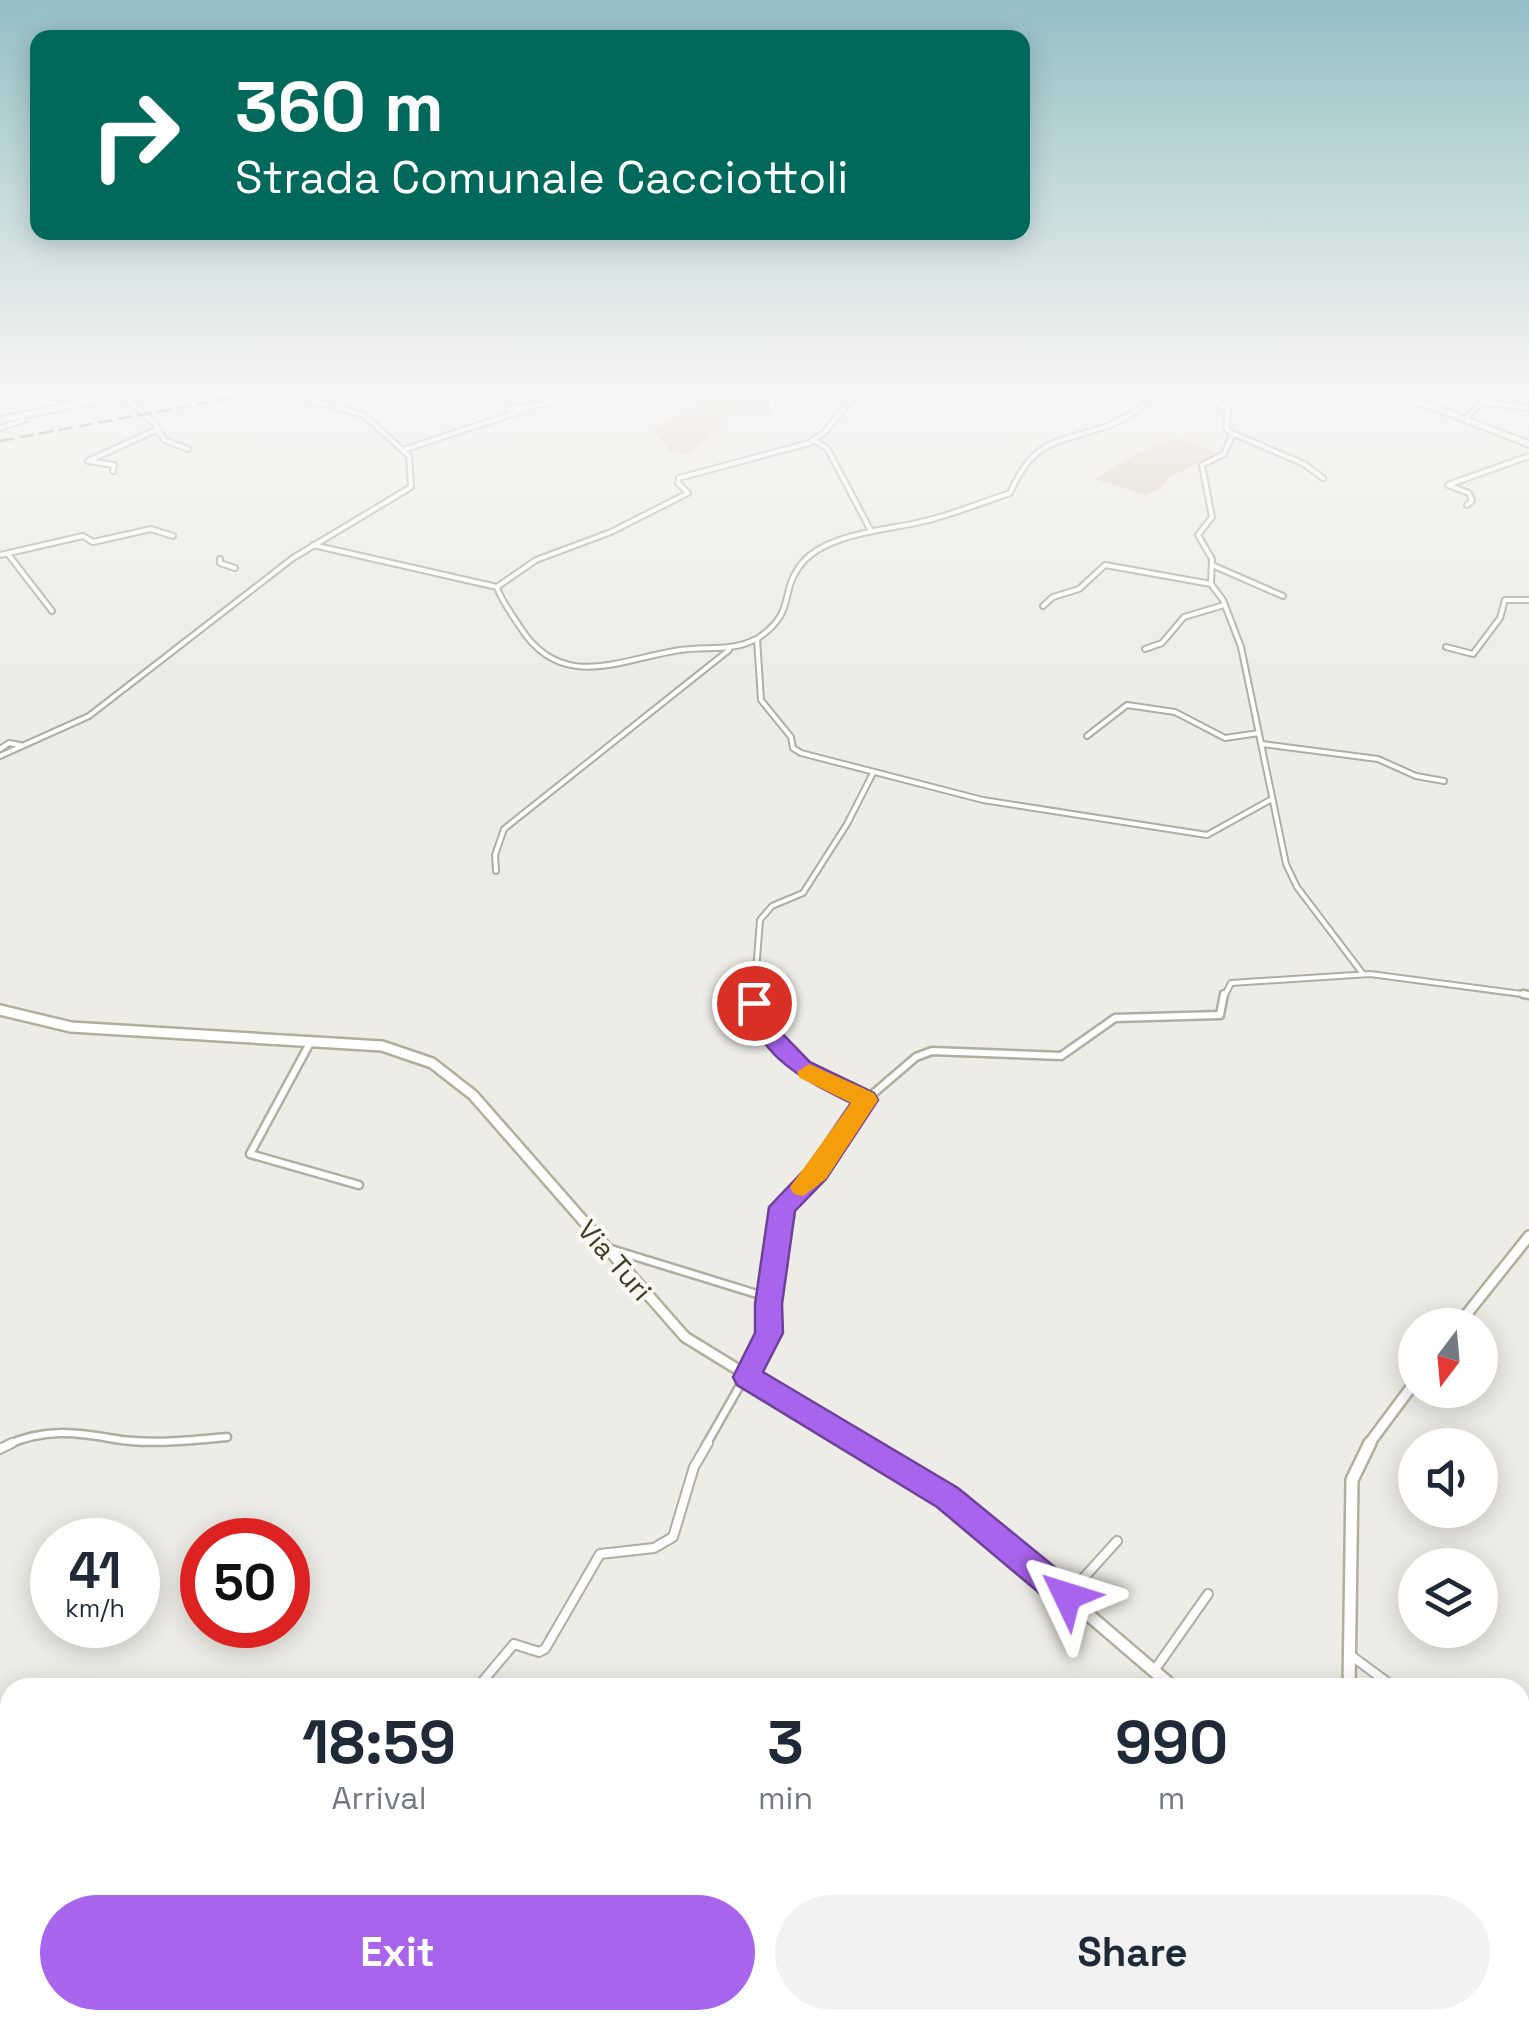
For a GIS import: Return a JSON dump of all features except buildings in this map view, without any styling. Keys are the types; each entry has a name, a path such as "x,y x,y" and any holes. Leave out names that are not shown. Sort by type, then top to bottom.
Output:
{"main road":[{"name":"Via Turi","path":"0,1010 71,1027 394,1049 447,1072 480,1103 675,1329 747,1377 947,1497 1162,1678"},
{"path":"1472,1308 1529,1236"},
{"path":"1349,1678 1352,1480 1362,1455 1398,1405"}],"street":[{"path":"0,753 9,743 22,746 89,716 314,545 412,488 412,483"},
{"path":"497,586 515,570 613,531 662,502 688,493 678,483"},
{"path":"847,483 874,531"},
{"path":"496,872 496,850 504,830 729,650 773,628 786,609 804,562 857,533 927,522 1010,493 1015,483"},
{"path":"1209,483 1206,506 1212,517 1198,535 1212,566 1212,584 1240,647 1286,864 1297,888 1363,974"},
{"path":"1454,483 1448,485 1468,493 1472,501 1466,506"},
{"path":"0,555 83,536 91,542 151,530 173,536"},
{"path":"314,545 497,586 522,631 542,654 557,662 606,666 682,650 729,650"},
{"path":"8,554 52,610"},
{"path":"220,560 234,568"},
{"path":"1043,606 1049,599 1079,590 1106,564 1158,577 1212,584"},
{"path":"1212,566 1283,596"},
{"path":"1446,647 1473,654 1500,618 1505,600 1529,600"},
{"path":"1145,649 1159,645 1184,617 1224,605"},
{"path":"756,639 761,700 791,737 792,748 874,773 1077,818 1172,827 1210,836 1272,799"},
{"path":"1087,736 1127,705 1174,712 1226,738 1259,734"},
{"path":"1261,744 1378,759 1416,776 1444,781"},
{"path":"866,1100 802,1068 760,1023 754,997 761,918 768,909 795,900 803,893 874,773"},
{"path":"485,1678 514,1644 539,1652 545,1649 600,1554 654,1548 669,1542 680,1521 694,1467 769,1333 782,1207 817,1172 866,1100 926,1052 1061,1056 1115,1018 1220,1015 1228,984 1363,974 1529,995"},
{"path":"312,1041 250,1154 280,1166 359,1185"},
{"path":"607,1250 614,1248 770,1298"},
{"path":"0,1449 18,1438 41,1434 98,1433 110,1438 150,1440 227,1437"},
{"path":"1067,1596 1117,1541"},
{"path":"1154,1671 1208,1594"},
{"path":"1350,1656 1381,1678"}],"shaded area":[{"path":"1107,483 1165,483 1146,495"}],"slow traffic":[{"path":"803,1187 866,1100 809,1072"}],"route":[{"path":"754,1003 765,1030 802,1068 866,1100 817,1172 782,1207 768,1304 769,1333 747,1377 947,1497 1067,1596"}]}
